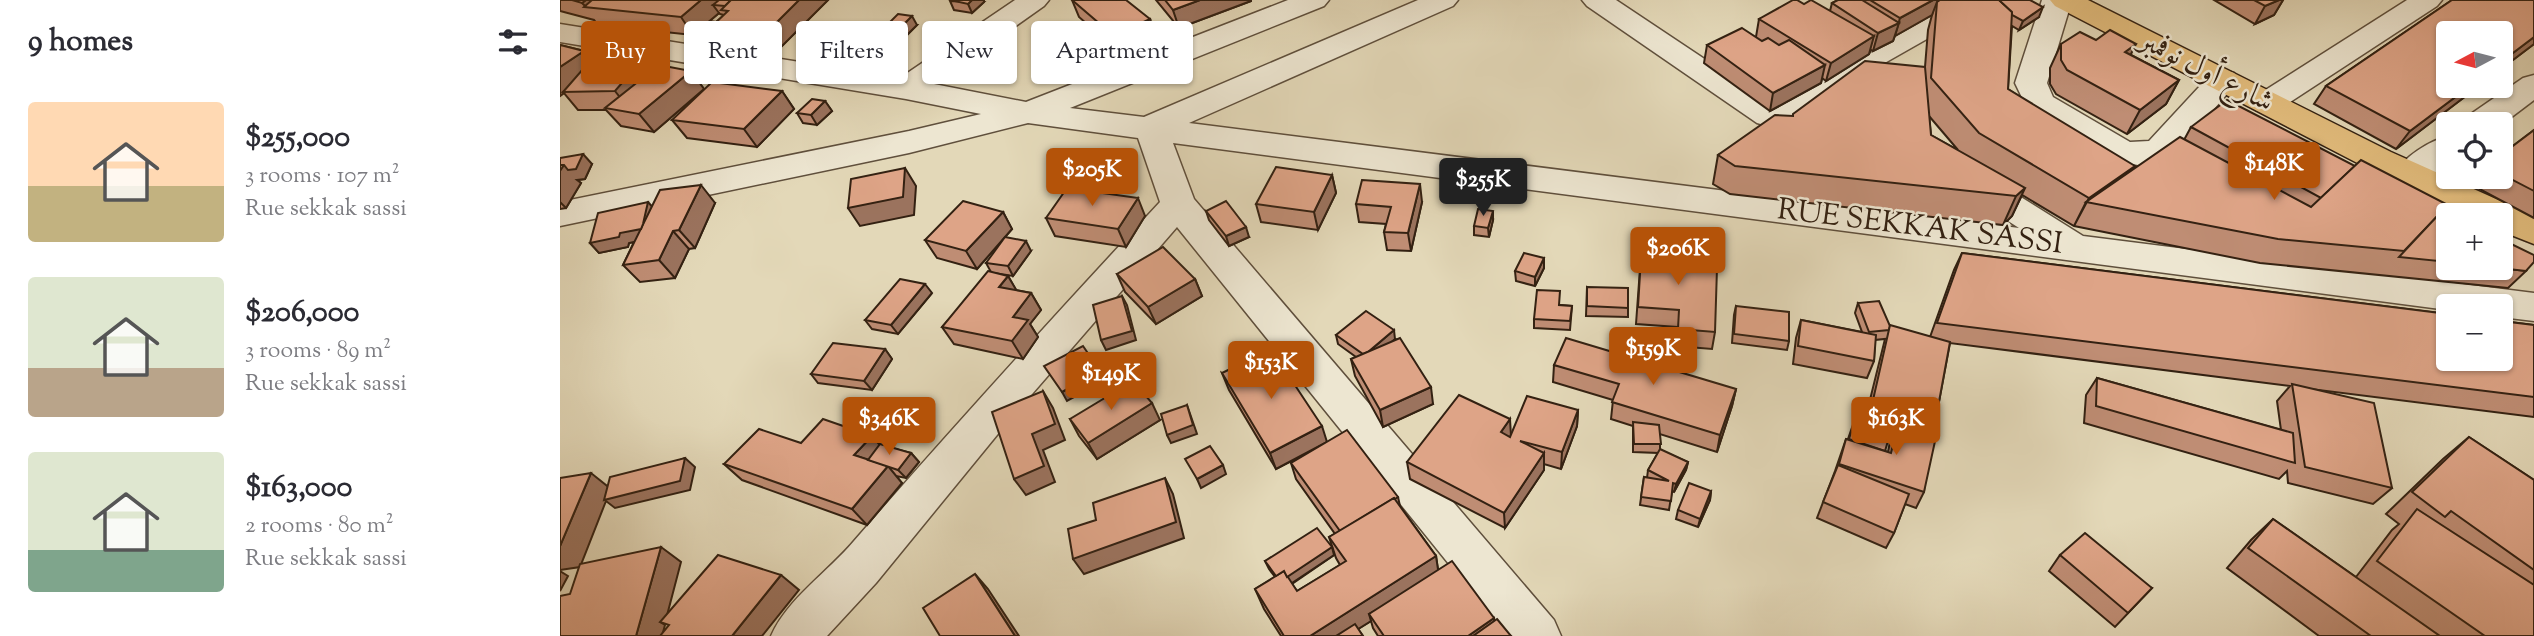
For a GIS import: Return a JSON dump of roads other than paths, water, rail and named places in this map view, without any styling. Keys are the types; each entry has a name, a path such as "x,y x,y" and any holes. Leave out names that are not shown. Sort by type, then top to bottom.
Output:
{"main road":[{"name":"شارع أول نوفمبر","path":"2064,0 2472,203"},
{"name":"شارع أول نوفمبر","path":"2513,222 2534,231"}],"street":[{"path":"905,89 1034,0"},
{"path":"560,214 909,142 1028,113 1314,0"},
{"path":"1443,0 1151,127 1178,204 1537,636"},
{"path":"1597,0 1768,116 1975,0"},
{"path":"2057,0 2031,83 2039,103 2122,152 2138,155 2159,151 2223,80"},
{"path":"2267,103 2427,0"},
{"name":"RUE SEKKAK SASSI","path":"560,33 905,89 1028,113 2534,307"},
{"path":"1908,38 1914,72"},
{"path":"2497,112 2534,85"},
{"path":"2411,174 2436,156"},
{"path":"1951,164 1957,173 2080,249"},
{"path":"795,636 860,569 991,412 1178,204"}]}
